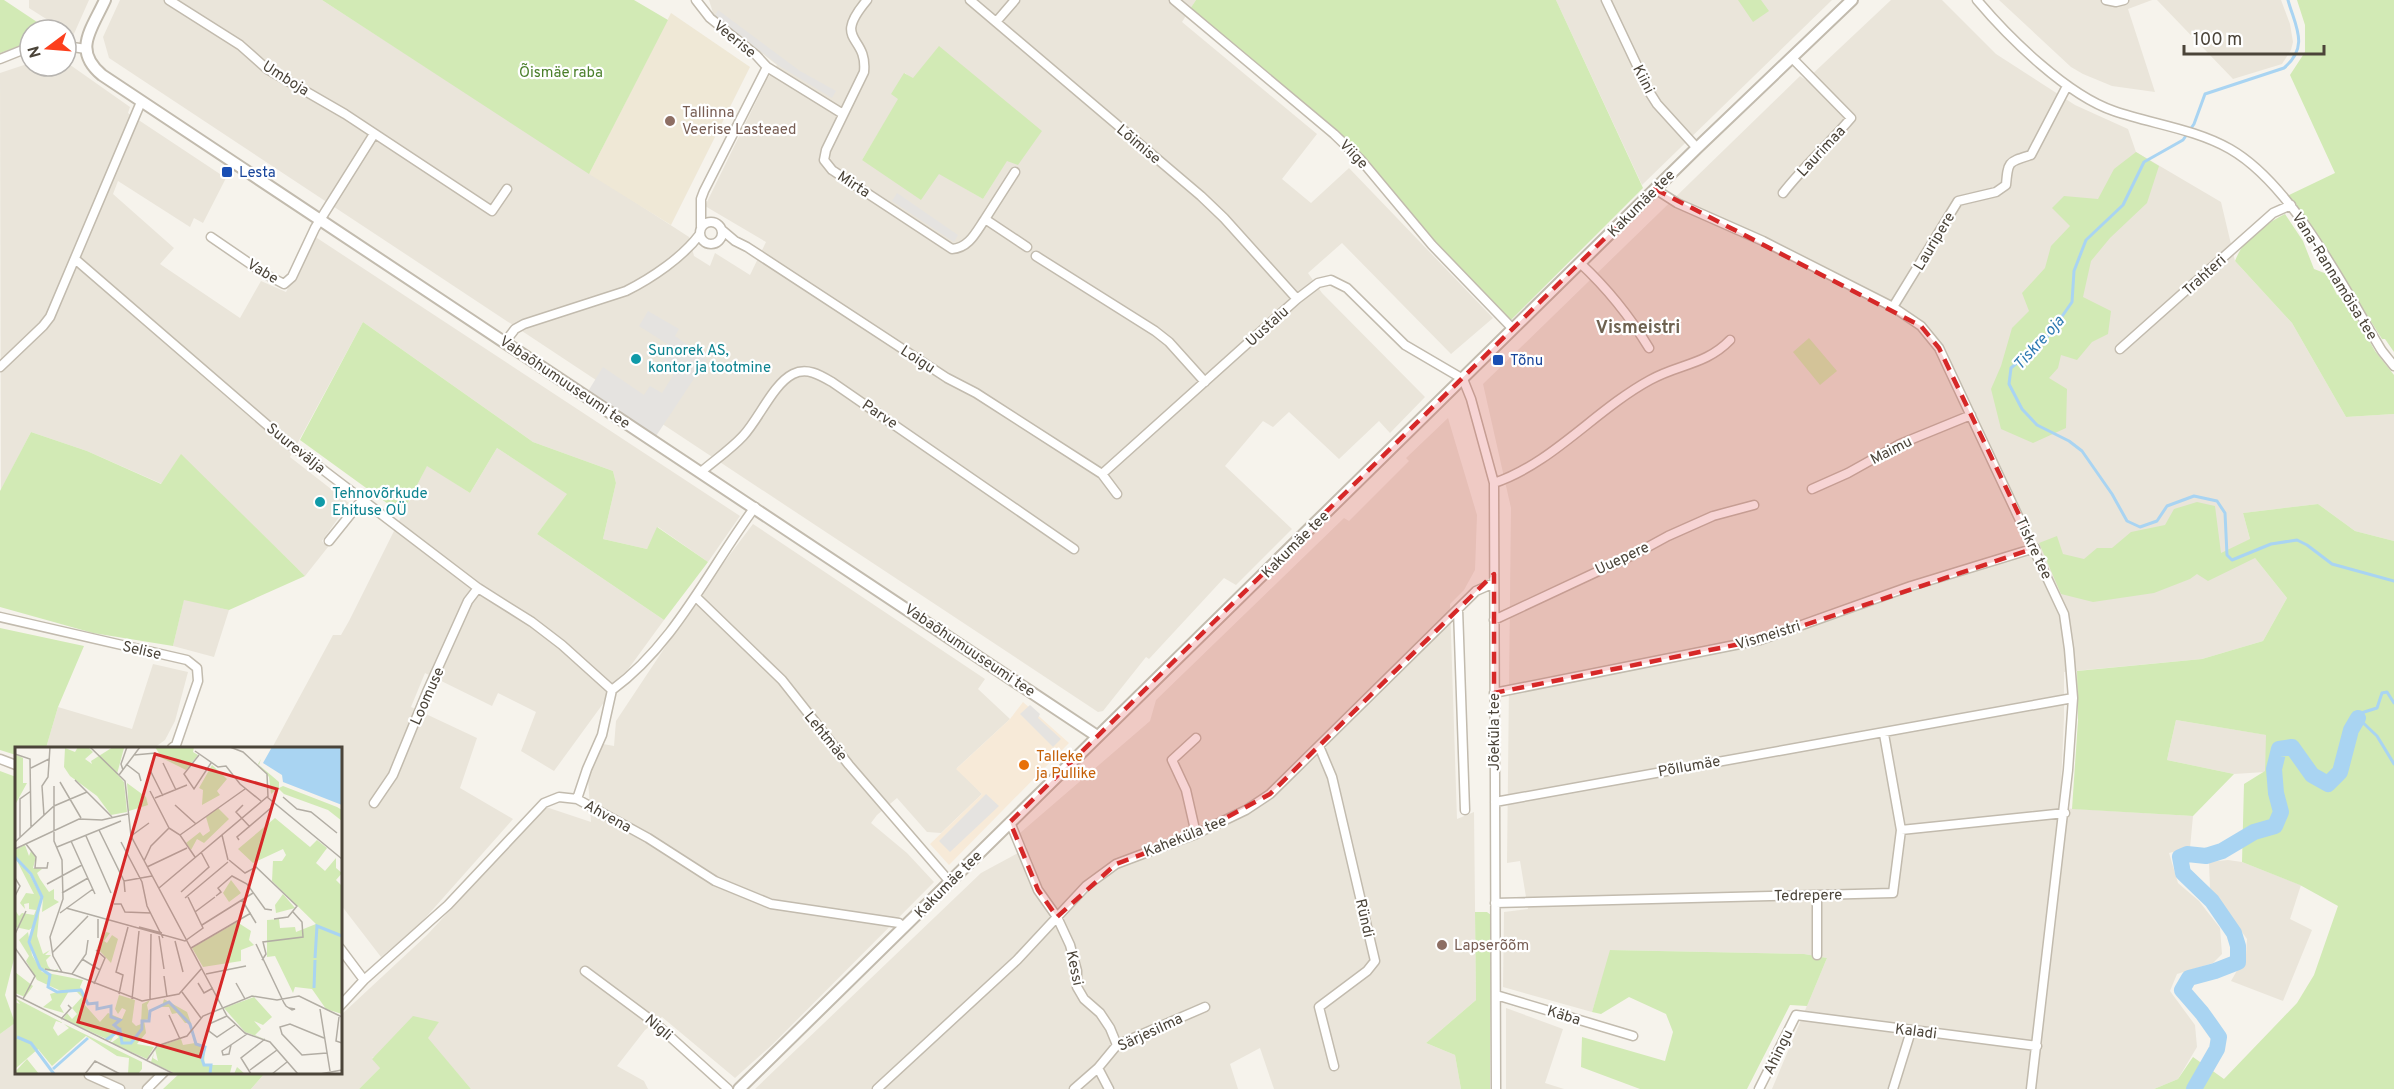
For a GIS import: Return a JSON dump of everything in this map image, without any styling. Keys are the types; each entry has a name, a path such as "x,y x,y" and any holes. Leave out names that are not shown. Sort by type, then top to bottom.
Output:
{"street":[{"path":"78,48 86,49 87,39 105,0"},
{"name":"Umboja","path":"169,0 240,45 273,73 345,114 492,211 507,189"},
{"name":"Veerise","path":"696,0 710,18 756,55 767,67 704,191 701,231"},
{"name":"Mirta","path":"867,0 852,20 850,29 865,61 864,72 826,150 824,160 832,170 952,249 961,248 967,244 985,219"},
{"name":"Lõimise","path":"970,0 1201,196 1224,218 1297,299"},
{"path":"996,22 1015,0"},
{"name":"Viige","path":"1174,0 1347,147 1432,245 1513,329"},
{"name":"Kiini","path":"1606,0 1650,93 1697,148"},
{"name":"Kakumäe tee","path":"740,1089 1655,189 1852,0"},
{"name":"Vana-Rannamõisa tee","path":"1977,0 2019,43 2067,86 2089,100 2112,110 2199,136 2229,149 2262,173 2291,205 2382,351 2394,366"},
{"path":"2106,0 2116,2 2124,0"},
{"name":"Vabaõhumuuseumi tee","path":"86,49 87,58 95,69 141,102 755,507 1097,736"},
{"path":"0,59 18,52"},
{"name":"Laurimaa","path":"1783,193 1801,170 1829,144 1851,118 1792,58"},
{"path":"767,67 843,114"},
{"name":"Lauripere","path":"1893,307 1958,201 1996,192 2006,185 2008,165 2012,160 2031,155 2067,86"},
{"path":"0,367 50,317 141,102"},
{"path":"320,220 374,134"},
{"path":"1015,172 985,219 1027,247"},
{"name":"Tiskre tee","path":"1655,189 1677,203 1763,241 1893,307 1921,326 1939,348 2035,548 2064,614 2070,649 2073,698 2065,813 2031,1089"},
{"name":"Trahteri","path":"2120,349 2273,213 2291,205"},
{"path":"690,247 719,241 722,230 701,209"},
{"name":"Vabe","path":"211,237 265,274 284,284 292,277 320,220"},
{"path":"505,342 514,329 524,324 637,286 690,247 707,223 714,222"},
{"name":"Loigu","path":"722,230 735,241 756,252 947,378 976,393 1102,474"},
{"path":"701,231 703,240 709,244"},
{"name":"Loigu","path":"719,241 735,241"},
{"path":"1036,256 1155,331 1169,342 1205,382"},
{"name":"Suurevälja","path":"75,259 288,443 478,588 540,627 612,690"},
{"path":"1580,263 1608,288 1649,348"},
{"name":"Uustalu","path":"1102,474 1297,299 1318,283 1331,280 1347,288 1405,345 1463,379"},
{"path":"1494,483 1511,477 1561,444 1651,379 1705,360 1731,340"},
{"name":"Parve","path":"701,472 744,435 782,384 793,374 806,371 817,373 1074,549"},
{"name":"Jõeküla tee","path":"1463,379 1471,399 1494,483 1496,1089"},
{"name":"Maimu","path":"1812,489 1848,473 1900,444 1971,414"},
{"path":"1102,474 1117,494"},
{"path":"329,541 362,500"},
{"name":"Uuepere","path":"1494,620 1713,516 1754,505"},
{"path":"577,799 602,735 612,690 632,675 696,597 755,507"},
{"name":"Vismeistri","path":"1494,693 1760,640 1911,586 2035,548"},
{"name":"Kaheküla tee","path":"877,1089 1017,960 1086,886 1116,864 1197,834 1246,810 1270,794 1476,591 1494,583"},
{"name":"Loomuse","path":"374,804 393,775 468,601 478,588"},
{"name":"Lehtmäe","path":"696,597 782,680 849,765 950,882"},
{"path":"1458,609 1465,810"},
{"name":"Selise","path":"0,617 187,660 197,668 198,681 176,747"},
{"name":"Põllumäe","path":"1495,802 1760,753 1884,734 2073,698"},
{"path":"1884,734 1901,830 2065,813"},
{"path":"1196,738 1172,760 1186,790 1197,834"},
{"name":"Ründi","path":"1319,746 1332,777 1375,961 1367,971 1318,1007 1334,1066"},
{"path":"0,759 15,765"},
{"name":"Ahvena","path":"342,1004 364,980 448,905 544,803 559,797 577,799 648,838 715,882 771,904 899,923 904,927"},
{"name":"Kessi","path":"1010,822 1038,890 1057,917 1070,945 1077,971 1077,987 1084,999 1100,1013 1117,1045"},
{"name":"Tedrepere","path":"1495,903 1893,893 1901,830"},
{"path":"1817,895 1817,955"},
{"path":"342,951 364,980"},
{"name":"Nigli","path":"585,971 655,1023 728,1089"},
{"name":"Käba","path":"1496,995 1632,1036"},
{"name":"Särjesilma","path":"1074,1089 1098,1068 1117,1045 1205,1007"},
{"name":"Kaladi","path":"1796,1015 2037,1046"},
{"name":"Ahingu","path":"1759,1089 1796,1015"},
{"path":"1893,1089 1911,1031"},
{"path":"1098,1068 1109,1089"},
{"path":"147,1089 162,1074"},
{"path":"89,1075 120,1089"}],"highlighted area":[{"path":"1655,189 1921,326 1939,348 2035,548 1760,640 1494,693 1494,574 1270,794 1196,834 1116,864 1057,917 1038,890 1010,822"}],"shaded area":[{"path":"29,0 89,0 78,25 78,18 45,18 29,8"},
{"path":"120,0 322,0 689,237 694,256 710,266 715,253 750,275 766,242 705,206 767,79 777,65 714,16 709,0 1196,0 1182,22 1317,134 1282,179 1311,203 1349,168 1493,318 1451,354 1342,243 1308,273 1322,293 1425,397 1390,433 1379,421 1339,459 1289,412 1273,427 1263,421 1225,466 1292,529 1236,585 1224,578 1149,659 1146,657 1103,711 1098,712 109,58 103,37","holes":["905,73 1007,160 983,199 939,173 862,160 899,99"]},
{"path":"1556,0 1832,0 1642,185"},
{"path":"1891,0 1942,0 1996,54 2075,105 2128,129 2136,152 2221,202 2235,261 2292,323 2346,417 2394,414 2394,541 2355,531 2318,504 2243,513 2255,558 2287,598 2263,641 2202,659 2064,672 2060,808 2193,816 2190,848 2169,853 2178,883 2199,901 2220,928 2222,954 2213,963 2177,974 2170,991 2195,1025 2197,1047 2178,1079 2154,1089 1772,1089 1827,958 1804,954 1611,950 1592,1012 1503,987 1504,912 1528,909 1520,861 1507,863 1511,508 1483,384 1800,76 1806,80"},
{"path":"1999,0 2152,0 2128,9 2155,92 2112,86 2071,67"},
{"path":"2157,0 2281,0 2290,24 2293,42 2291,50 2282,64 2233,79"},
{"path":"718,10 800,71 836,91 832,98 781,67 715,16"},
{"name":"Tallinna Veerise Lasteaed","path":"671,13 750,67 671,225 589,174"},
{"path":"18,67 18,78 78,78 78,70 130,107 128,113 226,178 203,223 194,218 190,227 118,181 113,194 174,248 160,264 240,318 261,281 286,292 314,236 740,516 708,562 658,527 647,549 603,539 616,483 613,471 533,442 363,322 290,457 349,503 322,541 328,547 305,576 181,455 162,484 87,451 31,432 1,490 0,73"},
{"path":"897,193 958,235 954,242 892,201"},
{"path":"648,311 679,329 675,336 707,359 654,439 587,393 603,367 644,395 650,386 662,393 674,374 661,364 672,347 639,326"},
{"path":"1448,418 1477,515 1475,570 1464,590 1450,604 1457,819 1474,812 1476,1000 1426,1043 1455,1055 1461,1089 1274,1089 1260,1048 1230,1064 1238,1089 755,1089 981,873 1027,848 1020,833 1150,721 1156,700 1344,518 1349,521 1409,461 1406,458"},
{"path":"497,448 568,494 537,534 664,620 554,771 521,751 536,712 498,693 492,706 425,673 411,707 477,738 460,788 513,819 419,925 381,957 342,906 342,747 273,747 333,635 341,635 349,621 427,465 470,493"},
{"path":"753,524 985,679 978,689 1010,719 957,768 982,794 941,833 927,832 897,798 871,823 907,853 934,882 773,1044 735,1078 662,1017 645,1030 617,1066 644,1081 648,1089 471,1089 427,1038 439,1022 372,1058 381,1067 359,1089 251,1089 264,1074 342,1074 342,1014 427,935 546,807 591,822 588,779 600,747 603,744 614,746 616,721 703,590"},
{"path":"184,599 229,610 214,657 173,646"},
{"path":"153,664 188,672 175,721 165,740 155,747 46,747 58,707 132,729"},
{"path":"1023,702 1069,743 949,865 930,844 982,794 956,769 1010,719"},
{"path":"1030,705 1040,714 1038,718 1061,739 1053,747 1020,714"},
{"path":"2176,720 2267,735 2265,772 2234,774 2167,760"},
{"path":"986,794 999,806 950,852 939,841"},
{"path":"2228,860 2242,862 2301,885 2290,919 2312,930 2283,1001 2231,981 2246,955 2247,939 2210,888 2209,862"},
{"path":"1506,1008 1563,1029 1545,1083 1564,1089 1506,1089"},
{"path":"15,1023 15,1074 170,1074 154,1089 0,1089 0,1034"}],"green space":[{"path":"0,0 4,0 31,18 18,18 18,46 0,53"},
{"name":"Õismäe raba","path":"322,0 634,0 668,20 589,174"},
{"path":"1196,0 1556,0 1643,188 1510,321 1446,255 1382,181 1190,9"},
{"path":"1738,0 1761,0 1769,11 1753,22"},
{"path":"2297,0 2394,0 2394,352 2385,339 2382,339 2319,239 2287,196 2335,173 2290,75 2305,52 2305,25"},
{"path":"939,46 1042,131 1018,165 1007,161 983,199 939,174 921,200 862,160 898,99 891,94 904,73 913,78"},
{"path":"2136,152 2159,166 2147,203 2110,238 2091,261 2083,297 2111,311 2108,334 2092,342 2077,360 2061,355 2058,368 2049,378 2067,389 2066,428 2033,443 2001,429 1991,389 2001,366 2012,328 2029,311 2022,293 2045,268 2051,246 2070,226 2052,208 2064,196 2098,199 2114,169"},
{"path":"2285,214 2303,241 2314,269 2327,274 2337,295 2343,294 2375,351 2394,375 2394,414 2346,417 2292,323 2235,261 2249,239 2270,222"},
{"path":"363,322 533,442 613,471 616,483 603,539 647,549 657,527 708,562 664,620 537,534 567,494 497,448 470,493 427,466 402,514 300,440"},
{"path":"1809,338 1837,371 1820,385 1793,352"},
{"path":"31,432 87,451 161,484 181,454 305,576 229,610 184,600 173,646 93,633 0,607 0,491"},
{"path":"2197,502 2215,506 2221,553 2250,539 2243,513 2318,504 2355,531 2394,541 2394,1089 2154,1089 2178,1079 2193,1057 2224,1079 2297,1003 2314,975 2338,906 2300,885 2242,862 2244,784 2265,771 2266,735 2176,720 2167,760 2234,774 2193,816 2072,809 2078,720 2077,671 2202,659 2263,641 2287,598 2255,558 2208,581 2197,574 2154,593 2093,602 2061,594 2039,543 2057,536 2063,554 2084,559 2097,548 2112,548 2131,532 2165,525 2174,509"},
{"path":"0,628 84,646 58,707 46,747 15,747 15,755 0,750"},
{"path":"0,771 15,777 15,955 5,995 15,1023 0,1034"},
{"path":"1475,912 1487,912 1491,915 1490,1089 1461,1089 1455,1055 1426,1043 1476,1000"},
{"path":"1610,950 1804,954 1827,958 1807,1006 1790,1005 1747,1089 1640,1089 1581,1067 1582,1037 1665,1061 1673,1032 1666,1014 1629,997 1601,1014 1592,1012"},
{"path":"413,1016 439,1022 428,1038 471,1089 359,1089 380,1068 372,1059"},
{"path":"179,1074 264,1074 251,1089 163,1089"}],"waterway":[{"name":"Tiskre oja","path":"2288,0 2297,27 2299,44 2292,60 2284,68 2205,94 2194,124 2183,140 2144,162 2123,205 2086,240 2074,271 2072,302 2049,335 2011,368 2009,384 2022,409 2037,425 2069,441 2082,451 2112,494 2127,521 2140,527 2157,521 2167,506 2194,496 2217,501 2225,513 2227,555 2232,560 2271,544 2297,540 2332,564 2394,581"},
{"name":"Tiskre oja","path":"2394,703 2387,692 2382,693 2377,708 2361,713 2358,718 2377,736 2394,764"},
{"name":"Tiskre oja","path":"2194,1089 2217,1049 2219,1037 2182,990 2189,978 2238,962 2238,946 2234,933 2212,901 2183,873 2180,857 2187,854 2206,856 2222,851 2254,832 2275,826 2281,812 2276,793 2274,769 2279,749 2292,747 2312,775 2328,784 2340,772 2351,730 2358,718"}],"place":[{"name":"Tallinna Veerise Lasteaed","path":"670,121"},
{"name":"Lesta","path":"227,172"},
{"name":"Sunorek AS, kontor ja tootmine","path":"636,359"},
{"name":"Tõnu","path":"1498,360"},
{"name":"Tehnovõrkude Ehituse OÜ","path":"320,502"},
{"name":"Talleke ja Pullike","path":"1024,765"},
{"name":"Lapserõõm","path":"1442,945"}],"district":[{"name":"Vismeistri","path":"1638,327"}]}
